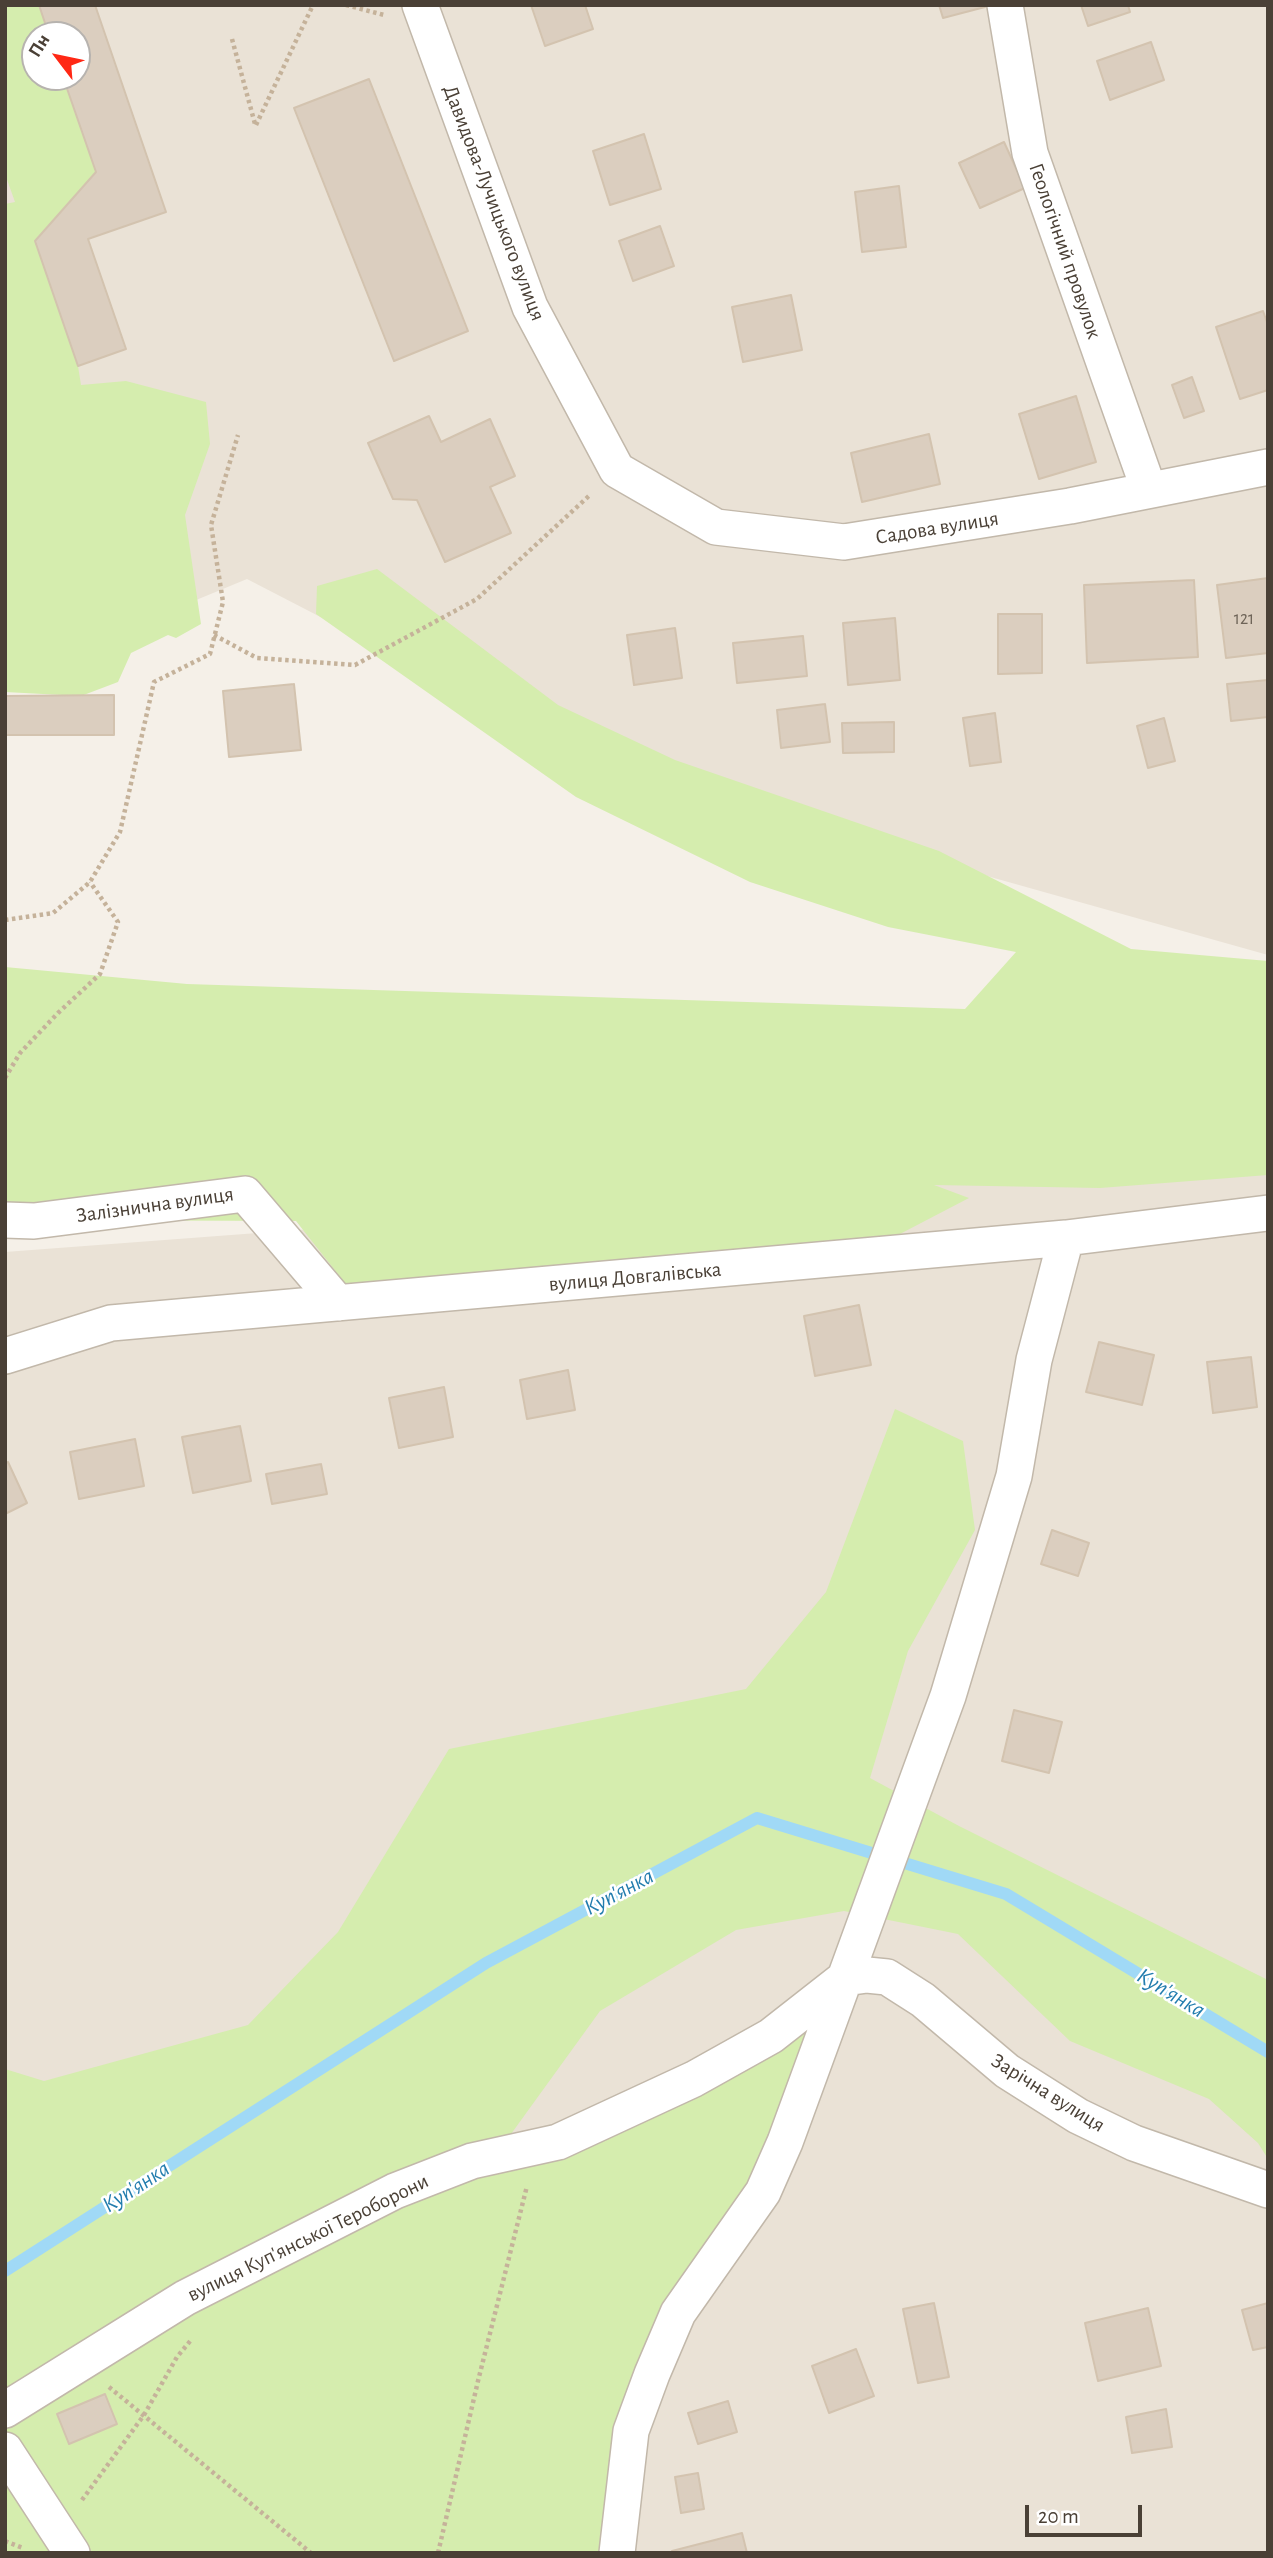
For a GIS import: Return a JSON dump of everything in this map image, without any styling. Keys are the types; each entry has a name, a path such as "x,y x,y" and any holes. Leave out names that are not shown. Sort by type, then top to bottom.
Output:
{"street":[{"name":"Давидова-Лучицького вулиця","path":"420,5 530,307 617,470"},
{"name":"Геологічний провулок","path":"1005,5 1030,153 1149,490"},
{"name":"Садова вулиця","path":"617,470 716,527 844,542 1070,506 1268,467"},
{"name":"Залізнична вулиця","path":"5,1220 34,1222 245,1194 338,1303"},
{"name":"вулиця Довгалівська","path":"5,1356 111,1323 1066,1238 1268,1213"},
{"path":"617,2553 631,2431 652,2374 678,2313 763,2192 785,2142 948,1696 1014,1476 1034,1360 1066,1238"},
{"name":"Зарічна вулиця","path":"845,1978 867,1975 887,1977 923,2000 1007,2071 1078,2116 1134,2143 1268,2190"},
{"name":"вулиця Куп'янської Тероборони","path":"5,2410 186,2298 395,2191 472,2161 558,2142 694,2079 771,2036 845,1978"},
{"path":"5,2450 66,2542"}],"path":[{"path":"232,39 256,124 313,5"},
{"path":"5,920 53,913 90,883 120,832 154,682 210,654 223,602 211,525 238,435"},
{"path":"214,635 257,658 355,664 477,599 617,470"},
{"path":"5,1078 20,1053 100,974 118,922 90,883"},
{"path":"438,2553 537,2146"},
{"path":"66,2542 177,2357 194,2337"},
{"path":"80,2364 311,2553"}],"shaded area":[{"path":"5,5 1268,5 1268,955 624,774 247,579 5,679"},
{"path":"1268,1157 1268,2553 5,2553 5,1252"}],"green space":[{"path":"5,5 39,5 44,21 21,21 21,91 68,91 96,172 36,241 78,366 81,385 126,381 206,402 210,444 185,515 201,624 176,638 168,635 131,653 118,682 81,696 5,692 5,204 15,202 5,174"},
{"path":"377,569 558,705 675,760 939,851 1131,949 1268,961 1268,1175 1100,1188 934,1185 969,1198 898,1235 747,1256 352,1292 296,1221 5,1220 5,967 187,984 965,1009 1016,952 888,927 750,882 576,797 316,614 317,586"},
{"path":"895,1409 963,1441 975,1530 908,1651 870,1778 959,1826 1268,1980 1268,2159 1258,2143 1209,2099 1070,2041 958,1934 844,1911 736,1930 600,2011 498,2152 618,2114 845,1978 785,2142 678,2313 617,2553 5,2553 5,2069 44,2081 248,2025 338,1932 449,1749 746,1689 826,1592"}],"building":[{"path":"39,5 95,5 166,212 88,239 126,349 78,366 35,241 96,172 68,91 91,91 91,21 44,21"},
{"path":"531,5 585,5 593,29 545,46"},
{"path":"939,5 984,5 985,7 943,18"},
{"path":"1081,5 1128,5 1130,12 1088,26"},
{"path":"1151,42 1164,80 1110,100 1097,61"},
{"path":"369,79 468,331 394,361 294,108"},
{"path":"644,134 661,189 610,205 593,151"},
{"path":"1004,142 1025,188 980,208 959,163"},
{"path":"899,186 906,247 862,252 855,192"},
{"path":"660,226 674,266 633,281 619,241"},
{"path":"791,295 802,350 743,362 732,307"},
{"path":"1263,311 1268,325 1268,390 1240,399 1216,327"},
{"path":"1192,377 1204,411 1184,418 1172,385"},
{"path":"1076,396 1096,462 1039,479 1019,414"},
{"path":"429,416 441,442 490,419 515,476 490,487 511,533 445,562 417,500 393,499 368,443"},
{"path":"929,434 940,484 862,502 851,453"},
{"path":"1268,578 1268,653 1226,658 1217,585"},
{"path":"1194,580 1198,657 1087,663 1084,585"},
{"path":"998,614 1042,614 1042,673 998,674"},
{"path":"895,618 900,680 848,685 843,623"},
{"path":"675,628 682,678 634,685 627,635"},
{"path":"803,636 807,676 737,683 733,643"},
{"path":"1268,680 1268,717 1231,721 1227,684"},
{"path":"294,684 301,750 229,757 223,691"},
{"path":"114,695 114,735 5,735 5,696"},
{"path":"825,704 830,742 781,748 777,710"},
{"path":"995,713 1001,762 970,766 963,718"},
{"path":"1164,718 1175,761 1148,768 1137,726"},
{"path":"894,722 894,752 843,753 842,723"},
{"path":"859,1305 871,1365 815,1376 804,1316"},
{"path":"1099,1342 1154,1355 1142,1405 1086,1392"},
{"path":"1251,1357 1257,1407 1213,1413 1207,1362"},
{"path":"568,1370 575,1410 527,1419 520,1380"},
{"path":"444,1387 453,1437 399,1448 389,1398"},
{"path":"240,1426 251,1481 193,1493 182,1437"},
{"path":"135,1439 144,1486 79,1499 70,1452"},
{"path":"8,1462 27,1503 5,1514 5,1463"},
{"path":"321,1464 327,1494 272,1504 266,1474"},
{"path":"1052,1530 1089,1543 1078,1576 1041,1564"},
{"path":"1014,1710 1062,1722 1049,1773 1002,1761"},
{"path":"934,2303 949,2377 918,2383 903,2309"},
{"path":"1268,2303 1268,2347 1253,2350 1242,2310"},
{"path":"1148,2308 1161,2366 1098,2381 1085,2323"},
{"path":"856,2349 874,2396 829,2413 812,2366"},
{"path":"105,2394 117,2424 69,2444 57,2414"},
{"path":"728,2401 737,2432 698,2444 688,2413"},
{"path":"1166,2409 1172,2447 1132,2453 1126,2417"},
{"path":"698,2473 704,2509 681,2513 675,2477"},
{"path":"742,2533 747,2553 672,2553 672,2551"}],"waterway":[{"name":"Куп'янка","path":"5,2271 486,1963 757,1818 1006,1894 1268,2052"}]}
